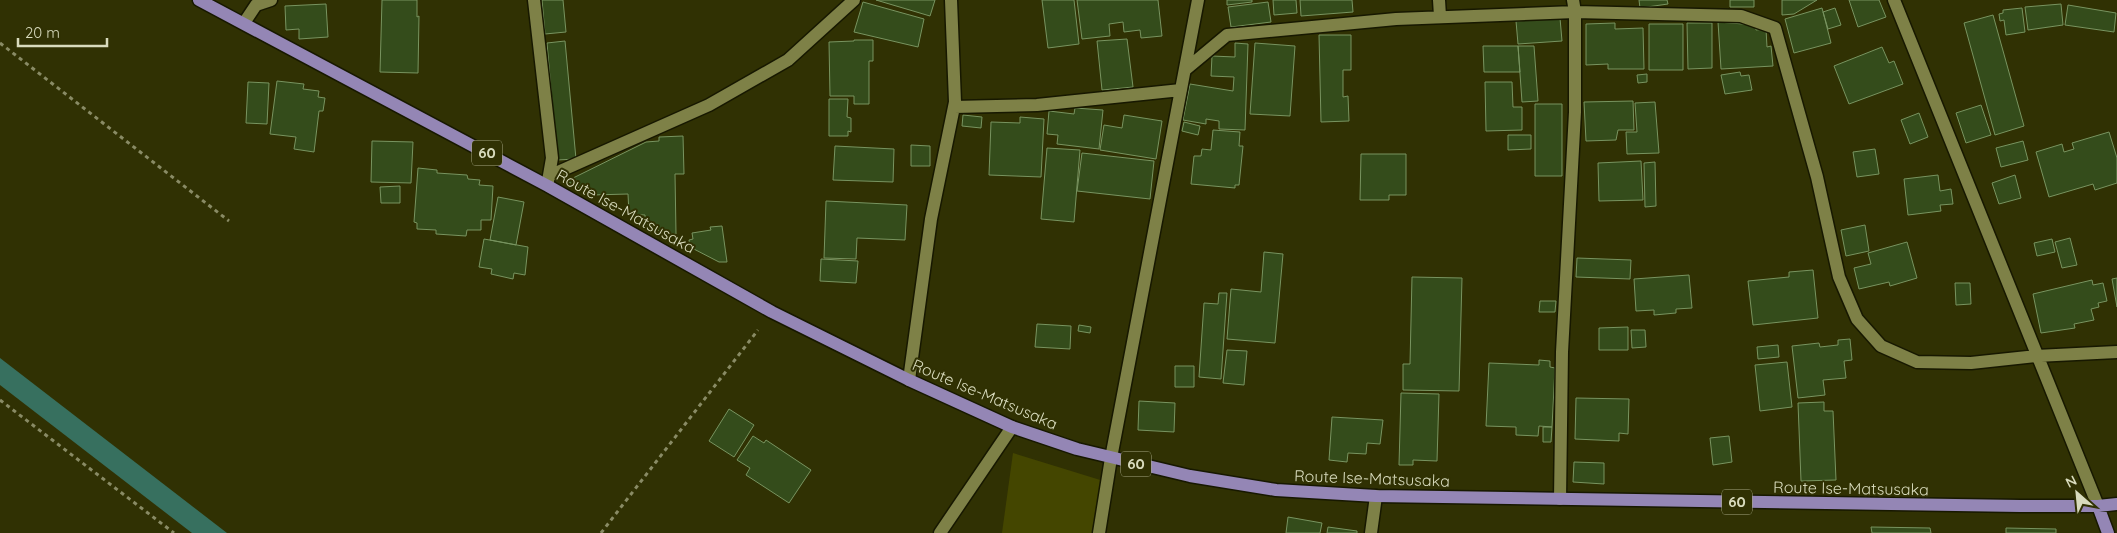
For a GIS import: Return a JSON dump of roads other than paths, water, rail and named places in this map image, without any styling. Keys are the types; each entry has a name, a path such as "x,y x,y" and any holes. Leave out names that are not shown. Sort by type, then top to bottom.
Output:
{"main road":[{"name":"Route Ise-Matsusaka","path":"199,0 548,181 772,312 909,380 1012,427 1111,458 1190,476 1267,488 1376,496 2098,506 2117,504"},
{"path":"2098,506 2108,533"}],"street":[{"path":"244,23 256,5 271,0"},
{"path":"534,0 552,158 548,181"},
{"path":"548,181 709,105 788,60 854,0"},
{"path":"909,380 931,219 954,107 951,0"},
{"path":"1099,533 1111,458 1198,0"},
{"path":"1439,0 1440,16"},
{"path":"1894,0 2098,506"},
{"path":"1185,70 1227,35 1396,19 1574,6 1741,16 1775,28 1817,177 1839,277 1857,319 1881,346 1918,362 1971,363 2036,356 2117,352"},
{"path":"1560,499 1562,352 1575,112 1574,6"},
{"path":"954,107 1037,105 1181,90"},
{"path":"940,533 1012,427"},
{"path":"1371,533 1376,496"}],"water":[{"path":"0,358 227,533 192,533 0,385"}]}
